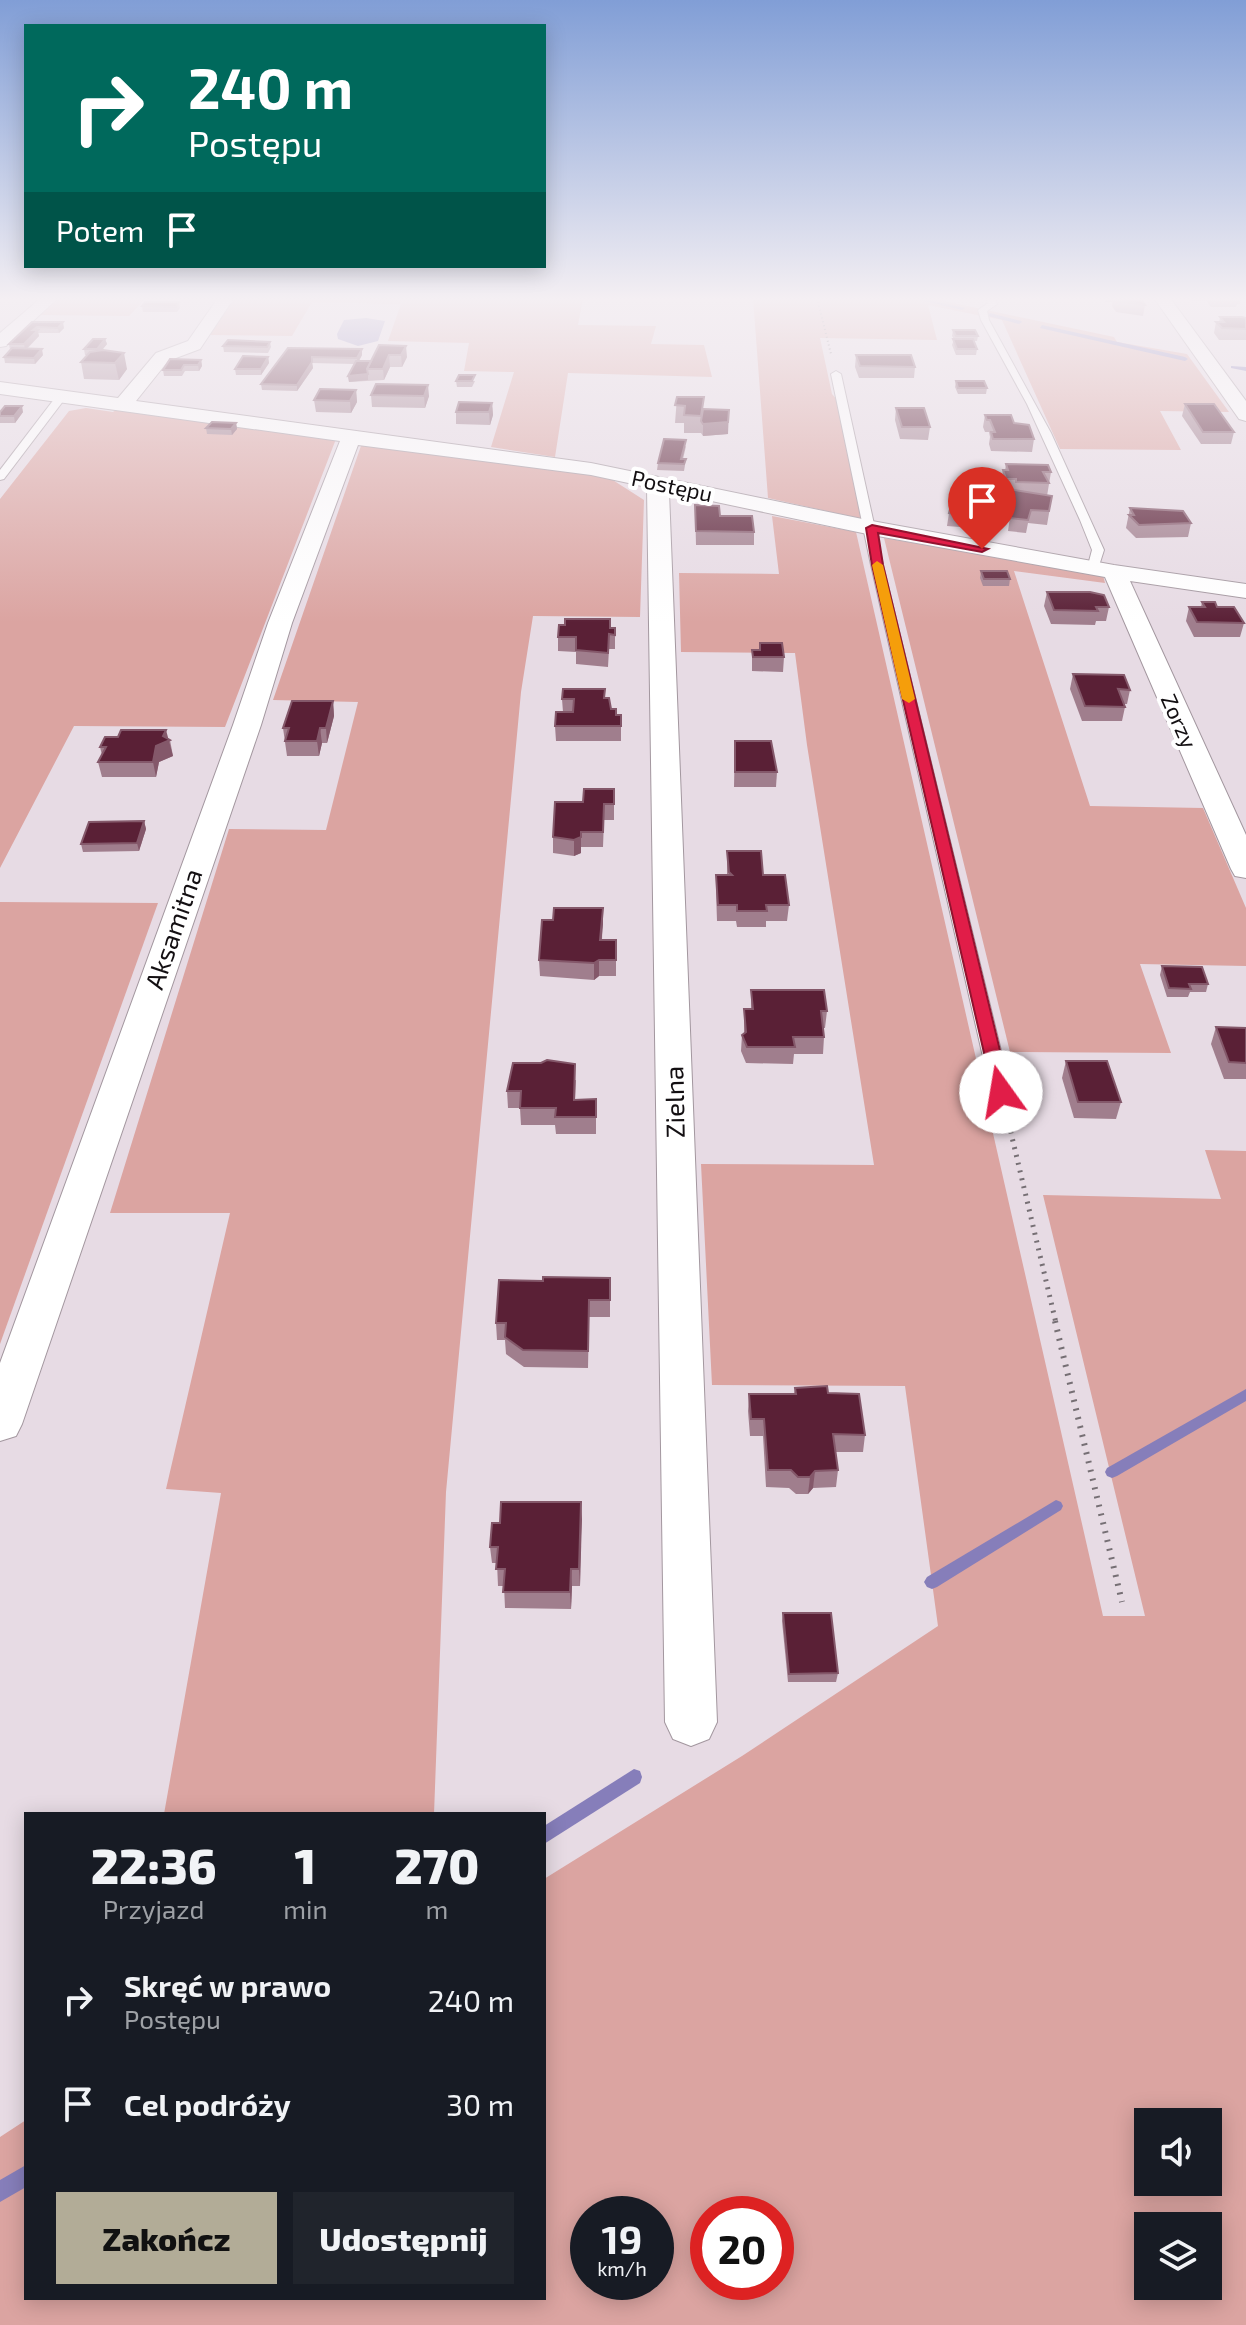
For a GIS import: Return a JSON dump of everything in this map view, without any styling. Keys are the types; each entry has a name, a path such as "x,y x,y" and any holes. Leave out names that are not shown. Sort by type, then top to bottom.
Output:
{"street":[{"name":"Postępu","path":"134,406 532,460 872,528 1104,570 1246,591"},
{"name":"Aksamitna","path":"0,1424 247,725 280,623 348,444 354,436"},
{"name":"Zielna","path":"658,483 691,1722"},
{"name":"Zorzy","path":"1104,570 1246,869"}],"lane":[{"path":"0,477 54,406"},
{"path":"844,406 872,528 877,565 1001,1092"},
{"path":"1034,406 1068,476 1104,570"}],"path":[{"path":"1001,1092 1122,1602"}],"shaded area":[{"path":"503,406 563,406 555,457 491,447"},
{"path":"761,406 840,406 862,519 768,498"},
{"path":"1041,406 1225,406 1229,412 1160,411 1181,450 1060,449"},
{"path":"86,408 113,412 118,408 336,439 225,727 74,726 0,868 0,499 69,411"},
{"path":"362,443 492,458 608,477 644,500 640,617 533,616 521,692 446,1492 434,1812 164,1812 221,1493 166,1489 230,1213 110,1213 229,829 326,830 358,702 273,700"},
{"path":"772,516 856,532 1103,1616 1145,1616 1043,1195 1221,1199 1205,1150 1246,1151 1246,2325 0,2325 0,2137 24,2121 24,2300 546,2300 546,1878 742,1756 938,1626 905,1386 712,1385 701,1164 874,1165 795,653 681,652 679,573 779,574"},
{"path":"884,538 1103,575 1105,583 1014,571 1090,806 1203,808 1246,908 1246,966 1140,964 1171,1053 1010,1052"},
{"path":"0,902 158,903 0,1344"}],"building":[{"path":"5,406 22,406 14,416 0,416"},
{"path":"458,406 491,406 489,412 456,412"},
{"path":"685,406 702,406 701,416 684,415"},
{"path":"1187,406 1216,406 1234,432 1203,432"},
{"path":"896,408 924,408 930,427 902,427"},
{"path":"703,409 729,410 728,422 703,424"},
{"path":"985,415 1011,415 1014,423 1029,425 1034,439 993,439 991,432 995,432"},
{"path":"212,422 236,423 231,429 206,428"},
{"path":"664,439 686,440 681,459 686,459 684,464 658,463"},
{"path":"1006,464 1048,465 1051,472 1043,472 1049,483 1006,479 1003,470 1008,470"},
{"path":"1002,488 1052,496 1049,511 1031,510 1028,520 1010,518 1014,497 1000,496"},
{"path":"952,501 989,504 986,516 949,513"},
{"path":"695,505 719,506 720,516 752,516 754,532 696,531"},
{"path":"1130,508 1183,511 1191,523 1139,525 1129,515 1134,515"},
{"path":"981,571 1007,571 1010,579 984,579"},
{"path":"1047,592 1104,595 1109,607 1096,607 1098,611 1054,610"},
{"path":"1202,602 1215,602 1217,607 1234,607 1244,623 1197,622 1189,607 1205,607"},
{"path":"565,619 610,619 610,628 615,628 615,635 609,634 608,653 576,650 576,637 558,637 559,625 565,625"},
{"path":"760,643 782,643 784,657 753,657 752,650 760,650"},
{"path":"1073,674 1124,675 1130,690 1118,689 1125,707 1085,706"},
{"path":"563,689 605,689 604,698 609,698 616,715 621,715 621,726 555,726 556,712 573,712 574,699 562,699"},
{"path":"292,701 333,701 326,728 320,728 317,741 285,741 289,728 283,728"},
{"path":"121,730 166,730 163,736 170,740 156,746 153,762 98,762 106,747 100,747 105,737 118,737"},
{"path":"735,741 771,741 777,772 735,772"},
{"path":"584,789 614,789 614,804 604,804 603,832 581,832 581,837 574,840 553,837 555,802 583,802"},
{"path":"144,821 137,843 81,844 89,822"},
{"path":"727,851 761,851 763,875 785,875 789,905 766,905 767,911 737,911 737,905 718,905 716,875 732,875"},
{"path":"554,908 603,908 600,940 616,940 616,960 594,963 539,960 542,920 553,920"},
{"path":"1162,966 1202,967 1208,984 1189,984 1191,989 1169,988"},
{"path":"751,990 824,990 827,1011 821,1011 824,1037 793,1037 795,1047 747,1047 742,1035 746,1032 744,1009 753,1009"},
{"path":"1216,1027 1246,1028 1246,1063 1229,1062"},
{"path":"547,1060 575,1064 574,1100 596,1099 596,1117 555,1117 556,1108 520,1108 521,1091 507,1091 513,1063 541,1063"},
{"path":"1066,1061 1107,1061 1121,1102 1078,1102"},
{"path":"543,1277 610,1278 610,1300 589,1300 588,1351 523,1350 505,1337 506,1323 496,1323 499,1280 543,1281"},
{"path":"827,1386 828,1393 859,1394 865,1435 833,1434 838,1470 815,1471 810,1477 798,1477 791,1470 768,1470 764,1419 751,1419 749,1394 796,1394 795,1388"},
{"path":"501,1502 581,1502 579,1569 571,1569 570,1592 503,1592 505,1569 496,1569 498,1547 490,1547 492,1523 500,1523"},
{"path":"783,1613 831,1613 838,1673 789,1674"}],"waterway":[{"path":"1112,1472 1246,1394"},
{"path":"932,1582 1056,1506"},
{"path":"546,1835 634,1777"},
{"path":"0,2192 24,2176"}],"slow traffic":[{"path":"877,565 909,699"}],"route":[{"path":"982,549 872,528 877,565 1001,1092"}]}
